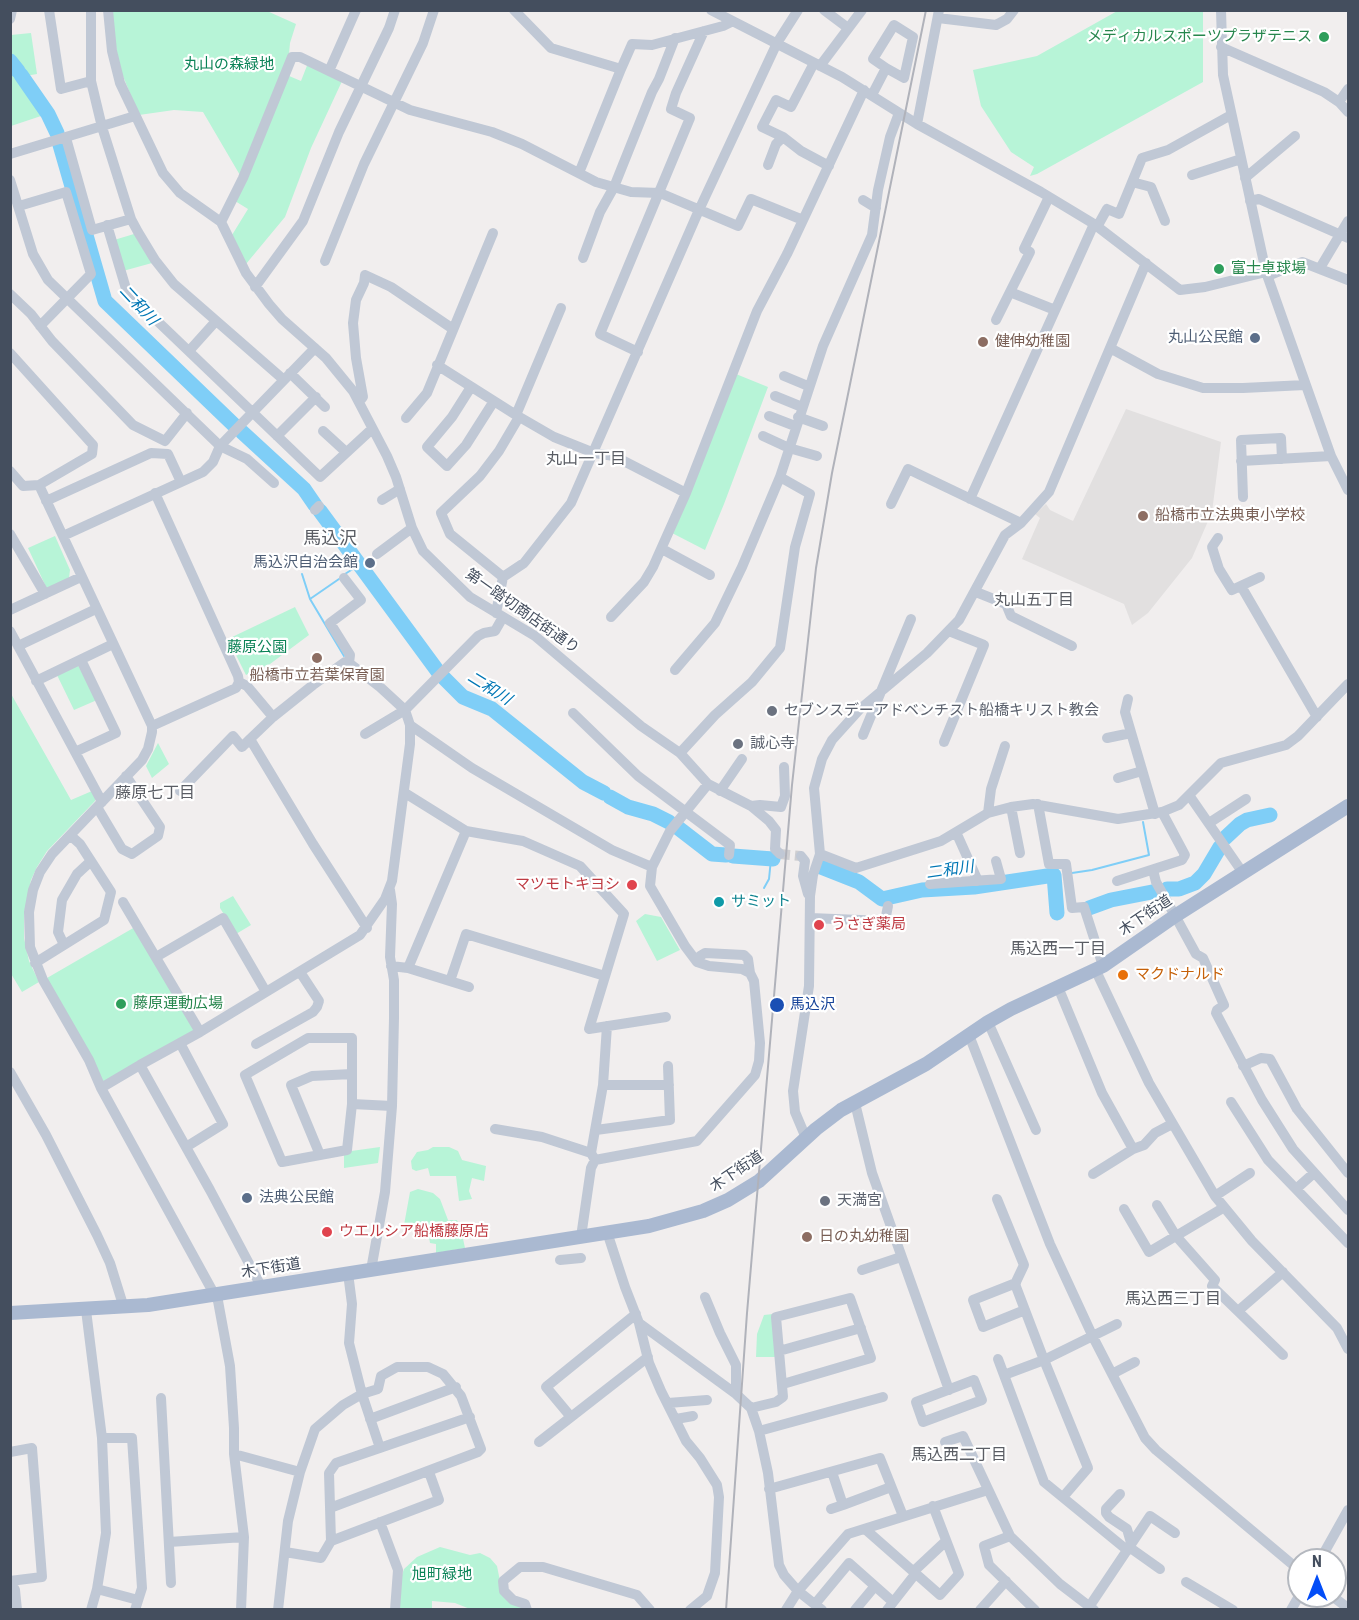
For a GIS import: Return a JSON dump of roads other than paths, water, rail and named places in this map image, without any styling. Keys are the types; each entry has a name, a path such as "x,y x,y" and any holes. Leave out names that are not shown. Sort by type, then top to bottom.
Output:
{"main road":[{"name":"木下街道","path":"10,1313 124,1308 215,1296 677,1220 717,1205 759,1181 825,1121 926,1064 988,1022 1099,969 1175,916 1348,806"}],"street":[{"path":"11,17 12,10"},
{"path":"49,10 62,89 91,81"},
{"path":"91,10 91,81 102,127 131,219 148,249 174,284 216,321 325,406"},
{"name":"第一踏切商店街通り","path":"108,10 115,65 120,83 163,173 180,193 221,222 255,287 282,319 344,378 387,456 412,528 423,551 470,597 535,636 641,726 680,753 708,784 751,806 774,826 776,830 775,849 780,854"},
{"path":"329,71 356,10"},
{"path":"255,287 303,221 339,132 389,28 394,10"},
{"path":"325,261 364,164 423,43 434,10"},
{"path":"514,10 551,48 621,69"},
{"path":"711,10 817,64 917,124 1049,197 1096,226 1180,290 1267,274 1302,262 1348,280"},
{"path":"824,10 848,28"},
{"path":"829,166 801,151 783,137 762,127 776,100 791,107 817,64 862,10"},
{"path":"917,124 939,14 996,25 1007,19 1014,10"},
{"path":"1221,10 1223,75 1267,274 1331,456 1348,490"},
{"path":"503,577 524,563 566,510 594,453 699,210 777,43 797,11"},
{"path":"579,173 632,44 652,45 731,22"},
{"path":"894,25 913,37 904,78 886,68 873,59 894,25"},
{"path":"638,352 600,334 690,118 671,109 704,31"},
{"path":"583,258 600,212 614,188 675,38"},
{"path":"1221,47 1324,92 1339,102 1348,112"},
{"path":"221,222 243,178 292,57 300,57 410,110 492,132 512,140 596,182 614,188 631,192 660,193 738,226 751,199 803,220"},
{"path":"611,617 644,582 662,549 758,311 829,166 868,93 886,68"},
{"path":"1339,102 1348,89"},
{"path":"675,670 715,623 742,567 780,477 823,346 872,235 890,137 899,113"},
{"path":"970,499 1055,310 1096,226 1107,209 1119,214 1142,158 1168,150 1231,115"},
{"path":"10,154 135,117"},
{"path":"1245,178 1295,136"},
{"path":"768,165 776,144 783,137"},
{"path":"61,139 92,230 131,219"},
{"path":"1192,175 1241,159"},
{"path":"10,180 29,244 37,264 48,280 220,446 247,459 274,483"},
{"path":"1132,182 1151,187 1165,221"},
{"path":"19,206 66,192 91,274 40,326"},
{"path":"996,320 1030,252 1024,249 1049,197"},
{"path":"1250,201 1259,199 1344,237"},
{"path":"863,200 876,208"},
{"path":"1320,268 1344,237 1348,220"},
{"path":"107,225 127,292 320,477 372,429"},
{"path":"406,418 427,393 493,233"},
{"path":"806,1138 795,1112 793,1091 809,986 810,896 813,874 820,854 814,788 822,759 832,740 881,691 927,653 959,620 1005,535 1049,492 1146,263"},
{"path":"359,402 363,397 353,323 354,308 364,283 365,274 391,287 453,328"},
{"path":"1010,292 1055,310"},
{"path":"10,294 133,425 165,441 187,413"},
{"path":"503,577 450,534 441,513 480,476 499,451 517,416 561,308"},
{"path":"189,351 216,321"},
{"path":"63,536 203,472 213,462 220,446 315,348"},
{"path":"1110,348 1158,374 1203,388 1305,385"},
{"path":"10,353 93,445 92,454 39,485 23,486 10,471"},
{"path":"437,365 554,437 594,453 614,456 686,494"},
{"path":"784,376 808,386"},
{"path":"471,387 452,417 427,447 447,466 466,445 494,401"},
{"path":"775,396 798,417"},
{"path":"277,436 316,397"},
{"path":"768,416 798,417 823,426"},
{"path":"323,431 346,452"},
{"path":"763,436 789,448 817,456"},
{"path":"1243,496 1241,440 1281,438 1282,459"},
{"path":"46,501 151,453 168,453 182,482"},
{"path":"1241,461 1331,456"},
{"path":"891,504 908,469 1020,522"},
{"path":"680,753 714,715 752,682 780,648 795,547 810,494 780,477"},
{"path":"39,485 152,726 151,740 146,755 45,863 33,890 28,931 30,947 43,980 89,1060 101,1088 218,1301 230,1366 234,1454 244,1537 241,1610"},
{"path":"382,500 400,489"},
{"path":"152,726 236,688 239,682 155,493"},
{"path":"377,554 412,528"},
{"path":"10,534 45,594"},
{"path":"1218,538 1212,547 1219,569 1232,590 1260,577"},
{"path":"662,549 710,575"},
{"path":"10,560 22,554"},
{"path":"10,610 81,577"},
{"path":"365,734 405,710 478,636 495,631 500,615 503,577"},
{"path":"344,578 361,600 330,623 350,655 349,663"},
{"path":"1241,586 1317,717"},
{"path":"976,592 1006,604 1011,616 1072,646"},
{"path":"18,646 96,609"},
{"path":"863,735 911,619"},
{"path":"10,631 75,752 122,849 132,854 158,836 160,827 126,777"},
{"path":"944,741 984,645 949,631"},
{"path":"36,681 113,644"},
{"path":"75,752 116,733 81,660"},
{"path":"180,791 233,736 242,747 273,717 345,663 349,663 380,687 405,710 410,724 405,793 390,889 391,966 394,981 392,1106 386,1183 371,1270"},
{"path":"239,682 247,686 273,717"},
{"path":"820,854 856,868 941,841 988,813 1011,807 1038,804 1118,819 1158,813 1174,808 1221,764 1286,745 1298,736 1348,684"},
{"path":"1116,880 1182,860 1185,855 1158,813 1142,771 1125,712 1127,699"},
{"path":"573,713 630,768 684,812 730,845 729,855"},
{"path":"410,724 472,768 612,850 652,867"},
{"path":"1107,738 1131,733"},
{"path":"250,739 367,928"},
{"path":"988,813 991,789 1005,746"},
{"path":"720,791 742,759"},
{"path":"751,806 781,807 785,796 784,767"},
{"path":"1118,778 1142,771"},
{"path":"495,1129 542,1137 593,1157 693,1143 751,1081 758,1068 760,1042 754,981 750,973 749,962 744,955 705,953 697,962 650,886 652,867 673,826 708,784"},
{"path":"405,793 466,831 523,842 580,866 624,914 590,1029 666,1017"},
{"path":"1189,795 1243,873"},
{"path":"1209,824 1246,799"},
{"path":"1038,804 1049,864 1066,864 1072,908 1084,907 1099,969 1133,1052 1172,1124 1223,1208 1337,1328 1348,1335"},
{"path":"1011,807 1020,853"},
{"path":"408,968 466,831"},
{"path":"956,832 978,881"},
{"path":"35,963 104,920 111,892 80,844 70,835"},
{"path":"801,856 805,861 803,876 805,887 810,896"},
{"path":"64,945 58,932 62,900 77,874 91,861"},
{"path":"930,884 1001,879 996,861"},
{"path":"1153,870 1156,882 1196,954 1203,958 1224,1005 1216,1013 1262,1100 1293,1149 1348,1210"},
{"path":"101,1088 200,1032 360,935 367,928 390,889"},
{"path":"123,902 200,1032"},
{"path":"810,918 885,921 888,906"},
{"path":"156,957 223,918 266,992"},
{"path":"450,981 466,934 605,976"},
{"path":"391,966 408,968 469,987"},
{"path":"256,1044 313,1012 317,1007 319,1001 300,972"},
{"path":"1058,987 1102,1093 1133,1149"},
{"path":"988,1022 1036,1130"},
{"path":"581,1237 603,1085 607,1026"},
{"path":"969,1035 1050,1244 1093,1338 1145,1438 1156,1450 1287,1560"},
{"path":"308,1038 352,1038 352,1104 347,1150 282,1162 245,1075 308,1038"},
{"path":"180,1043 224,1124 186,1147"},
{"path":"1243,1066 1261,1058 1270,1059 1297,1109 1348,1173"},
{"path":"140,1065 262,1288"},
{"path":"596,1130 670,1120 668,1066"},
{"path":"10,1072 97,1235 110,1263 124,1308"},
{"path":"320,1155 291,1085 312,1076 352,1074"},
{"path":"603,1085 669,1085"},
{"path":"1231,1102 1268,1160 1348,1243"},
{"path":"855,1103 872,1173 949,1390"},
{"path":"352,1104 392,1106"},
{"path":"1093,1174 1133,1149 1144,1145 1155,1133 1172,1124"},
{"path":"1215,1196 1250,1173"},
{"path":"1296,1190 1314,1173"},
{"path":"997,1199 1024,1265 1016,1283 1025,1310 1088,1468 1063,1497"},
{"path":"1157,1205 1176,1236 1215,1280 1212,1286 1283,1355"},
{"path":"1124,1209 1149,1252 1223,1208"},
{"path":"607,1232 648,1357 686,1441 717,1485 719,1497 715,1573 707,1596 690,1610"},
{"path":"862,1270 901,1257"},
{"path":"560,1260 581,1258"},
{"path":"1238,1311 1283,1272"},
{"path":"348,1274 352,1304 349,1343 362,1394 380,1448"},
{"path":"1016,1283 973,1300 983,1326 1025,1310"},
{"path":"705,1297 736,1365 736,1394"},
{"path":"751,1408 783,1397 776,1317 850,1298 871,1358 783,1384"},
{"path":"86,1310 102,1438 106,1533 97,1589 91,1610"},
{"path":"637,1319 736,1394 751,1408 759,1431 768,1473 777,1560 784,1575 798,1592 818,1607 849,1563 875,1586 890,1606 915,1572 946,1540"},
{"path":"571,1417 546,1387 637,1319"},
{"path":"1004,1375 1093,1338 1117,1324"},
{"path":"779,1351 861,1328"},
{"path":"1337,1328 1348,1349"},
{"path":"539,1442 648,1357"},
{"path":"998,1359 1044,1482 1160,1569"},
{"path":"1112,1374 1135,1362"},
{"path":"278,1610 288,1521 300,1472 315,1429 328,1416 362,1394 378,1389 381,1376 397,1367 420,1365 436,1369 456,1387 470,1417 480,1449 478,1452 330,1508"},
{"path":"974,1380 982,1400 924,1422 916,1402 949,1390 974,1380"},
{"path":"370,1419 456,1387"},
{"path":"759,1431 883,1397"},
{"path":"161,1398 171,1583"},
{"path":"668,1403 707,1400"},
{"path":"676,1419 693,1416"},
{"path":"332,1541 329,1473 336,1463 470,1417"},
{"path":"945,1442 963,1436 1010,1536 1059,1583 1092,1608 1150,1516 1175,1533"},
{"path":"97,1589 136,1605 142,1588 132,1438 102,1438"},
{"path":"10,1452 32,1448 42,1577 10,1581 15,1590 18,1610"},
{"path":"234,1454 300,1472"},
{"path":"769,1489 880,1458 903,1516"},
{"path":"285,1552 321,1558 332,1541 440,1500 429,1472"},
{"path":"832,1472 843,1504"},
{"path":"831,1509 891,1487"},
{"path":"786,1610 798,1592 848,1534 988,1490"},
{"path":"1120,1494 1106,1509 1106,1513 1127,1529 1129,1547"},
{"path":"865,1529 940,1595 959,1574 933,1506"},
{"path":"1327,1548 1348,1510"},
{"path":"380,1522 398,1570 395,1610"},
{"path":"1010,1536 984,1546 989,1564 1035,1610"},
{"path":"169,1542 244,1537"},
{"path":"527,1610 525,1604 513,1600 504,1591 503,1581 520,1567 543,1567 637,1595 650,1610"},
{"path":"980,1610 1006,1581"},
{"path":"1186,1582 1233,1610"},
{"path":"855,1610 875,1586"}],"waterway":[{"name":"二和川","path":"10,61 18,71"},
{"name":"二和川","path":"21,75 48,114 57,133"},
{"name":"二和川","path":"60,145 105,301 234,425"},
{"name":"二和川","path":"242,432 304,489 315,505"},
{"name":"二和川","path":"320,511 439,673"},
{"path":"345,574 359,565"},
{"path":"302,574 310,599"},
{"path":"339,579 310,599 344,656"},
{"name":"二和川","path":"443,677 463,697 492,709 583,782 604,793"},
{"name":"二和川","path":"610,797 628,807 653,814 669,822"},
{"name":"二和川","path":"1225,838 1247,820 1270,815"},
{"path":"1072,873 1149,855 1143,822"},
{"name":"二和川","path":"677,827 712,854 726,855"},
{"name":"二和川","path":"1167,889 1179,889 1195,883 1204,874 1220,847"},
{"name":"二和川","path":"733,856 773,859"},
{"path":"764,888 769,879 771,859"},
{"name":"二和川","path":"821,867 859,882 882,899 922,890 974,887 1054,875 1057,913"},
{"name":"二和川","path":"1089,908 1111,900 1157,891"}],"tunnel":[{"path":"780,854 801,856"}],"railway":[{"path":"726,1610 747,1313 792,785 816,568 832,473 926,10"}],"place":[{"name":"メディカルスポーツプラザテニス","path":"1324,37"},
{"name":"富士卓球場","path":"1219,269"},
{"name":"丸山公民館","path":"1255,338"},
{"name":"健伸幼稚園","path":"983,342"},
{"name":"船橋市立法典東小学校","path":"1143,516"},
{"name":"馬込沢自治会館","path":"370,563"},
{"name":"船橋市立若葉保育園","path":"317,658"},
{"name":"セブンスデーアドベンチスト船橋キリスト教会","path":"772,711"},
{"name":"誠心寺","path":"738,744"},
{"name":"マツモトキヨシ","path":"632,885"},
{"name":"サミット","path":"719,902"},
{"name":"うさぎ薬局","path":"819,925"},
{"name":"マクドナルド","path":"1123,975"},
{"name":"藤原運動広場","path":"121,1004"},
{"name":"馬込沢","path":"777,1005"},
{"name":"法典公民館","path":"247,1198"},
{"name":"天満宮","path":"825,1201"},
{"name":"ウエルシア船橋藤原店","path":"327,1232"},
{"name":"日の丸幼稚園","path":"807,1237"}],"district":[{"name":"丸山一丁目","path":"586,460"},
{"name":"馬込沢","path":"330,539"},
{"name":"丸山五丁目","path":"1034,601"},
{"name":"藤原七丁目","path":"155,794"},
{"name":"馬込西一丁目","path":"1058,950"},
{"name":"馬込西三丁目","path":"1173,1300"},
{"name":"馬込西二丁目","path":"959,1456"}],"park label":[{"name":"丸山の森緑地","path":"229,65"},
{"name":"藤原公園","path":"257,648"},
{"name":"旭町緑地","path":"442,1575"}]}
